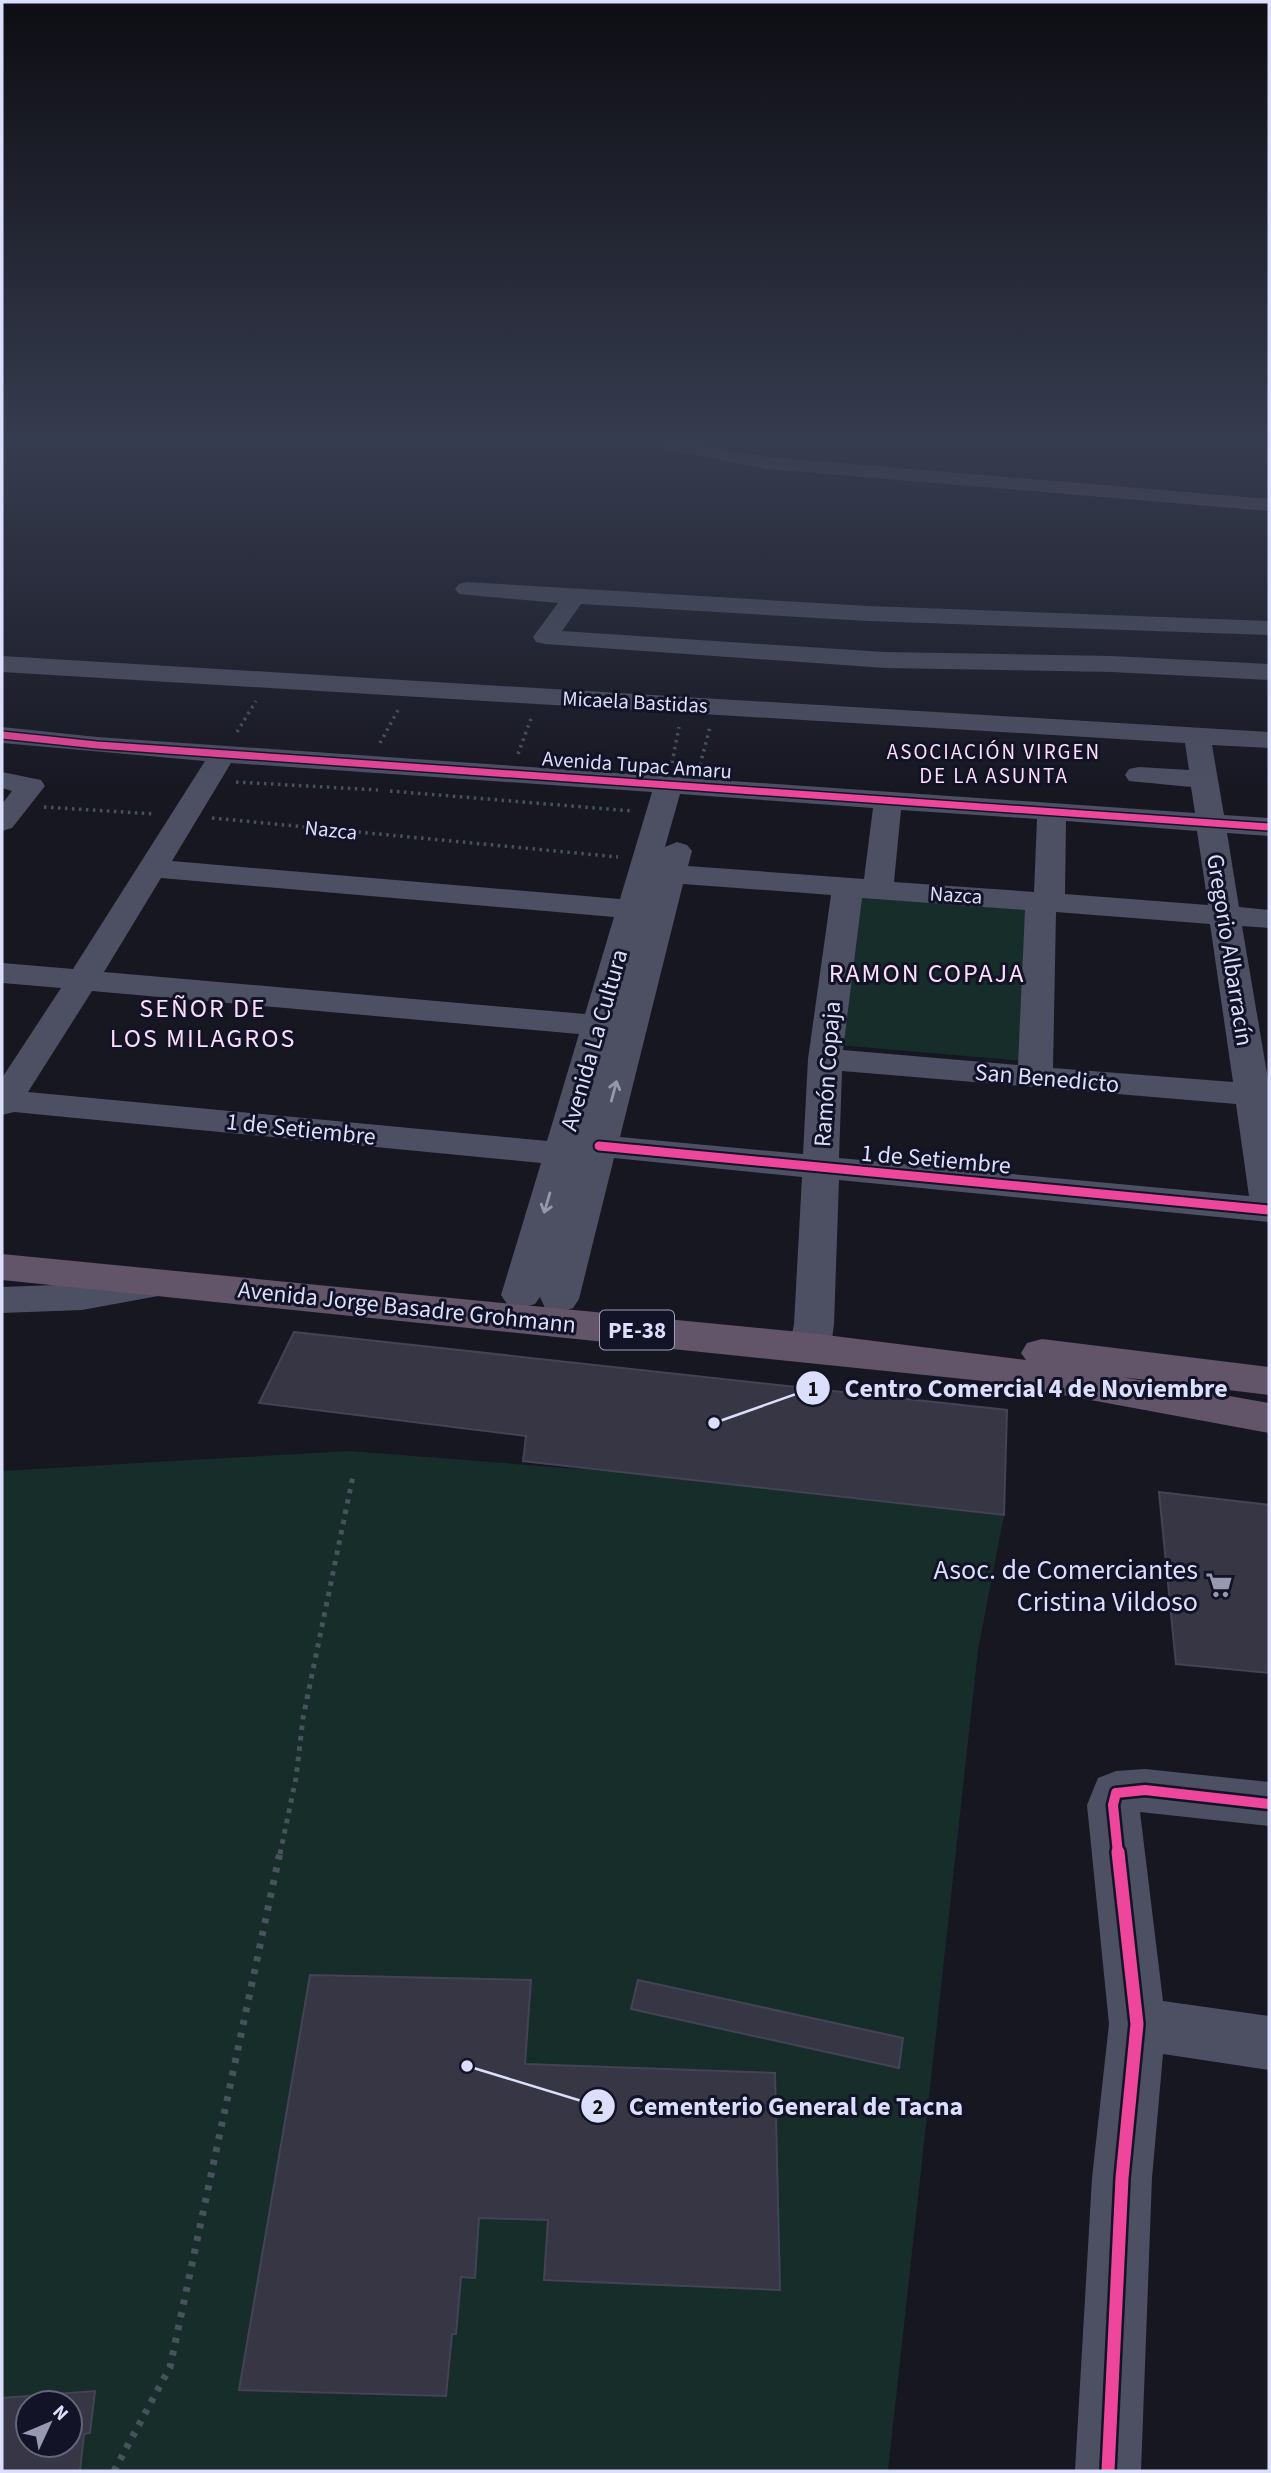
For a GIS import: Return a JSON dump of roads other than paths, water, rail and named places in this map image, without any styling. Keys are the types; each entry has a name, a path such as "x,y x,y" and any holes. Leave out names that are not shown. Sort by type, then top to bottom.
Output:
{"highway":[{"name":"Avenida Jorge Basadre Grohmann","path":"2,1245 540,1297 812,1335 1269,1418"},
{"name":"Avenida Jorge Basadre Grohmann","path":"2,1267 166,1283 812,1335 1269,1381"}],"street":[{"path":"467,589 675,605 889,617 1269,628"},
{"path":"574,597 545,637 664,646 722,678 769,654 885,660 1112,664 1269,672"},
{"path":"664,646 675,605"},
{"path":"769,654 775,611"},
{"path":"885,660 889,617"},
{"path":"997,620 1002,662"},
{"path":"1108,622 1112,664"},
{"path":"1214,627 1223,670"},
{"name":"Micaela Bastidas","path":"2,664 684,705 722,678 1196,735 1269,740"},
{"name":"Avenida Tupac Amaru","path":"2,735 510,774 674,795 888,800 1269,827"},
{"name":"Gregorio Albarracín","path":"1196,735 1224,915 1261,1095 1269,1208"},
{"path":"3,1102 187,816 223,754"},
{"path":"1139,775 1203,780"},
{"path":"2,780 22,782 16,805"},
{"name":"Avenida La Cultura","path":"540,1297 561,1156 615,1026 647,911 653,868 674,795"},
{"name":"Ramón Copaja","path":"812,1335 825,1059 835,965 863,888 888,800"},
{"path":"1035,1076 1052,812"},
{"name":"Nazca","path":"653,868 863,888 1269,919"},
{"path":"151,869 647,911"},
{"path":"2,973 615,1026"},
{"name":"Avenida La Cultura","path":"540,1297 598,1152 615,1026"},
{"name":"San Benedicto","path":"825,1059 1261,1095"},
{"name":"1 de Setiembre","path":"3,1102 561,1156 598,1152 821,1168 1269,1208"},
{"path":"2,1300 82,1297 166,1283"},
{"path":"1108,2471 1122,2178 1137,2024 1113,1805 1116,1793 1145,1790 1269,1804"},
{"path":"1137,2024 1269,2043"}],"place":[{"name":"Centro Comercial 4 de Noviembre","path":"714,1423"},
{"name":"Asoc. de Comerciantes Cristina Vildoso","path":"1219,1585"},
{"name":"Cementerio General de Tacna","path":"467,2066"}],"district":[{"name":"ASOCIACIÓN VIRGEN DE LA ASUNTA","path":"994,764"},
{"name":"RAMON COPAJA","path":"927,973"},
{"name":"SEÑOR DE LOS MILAGROS","path":"203,1023"}]}
